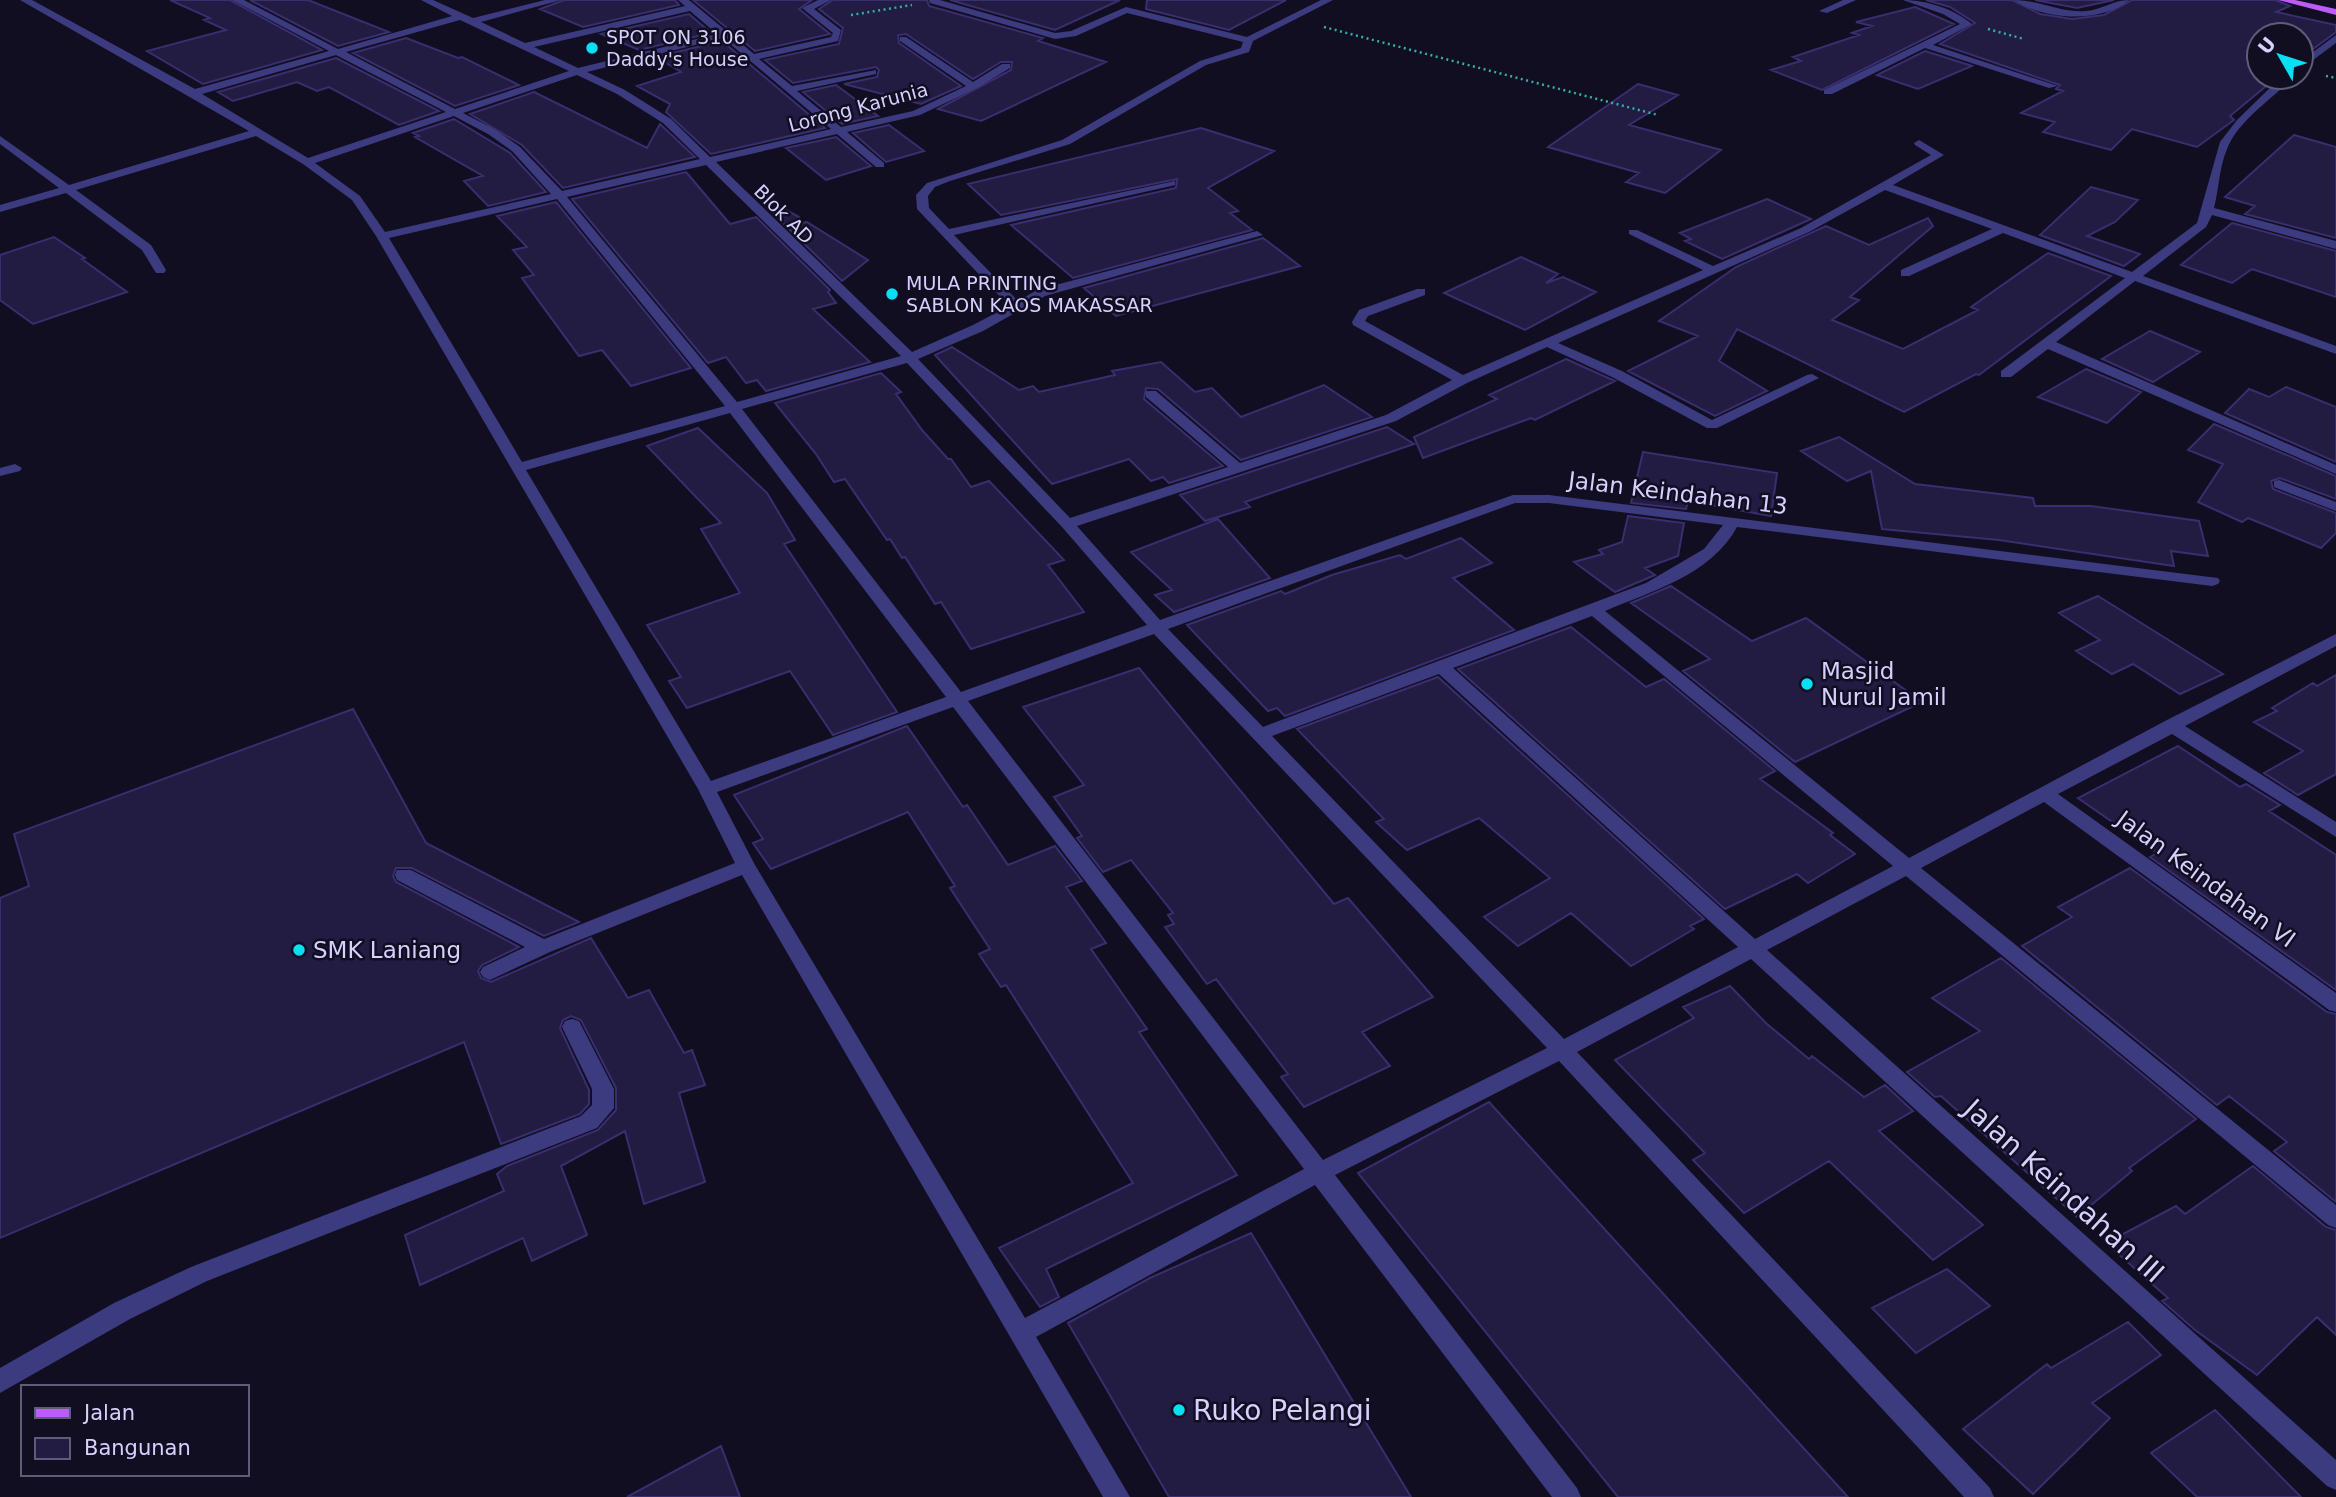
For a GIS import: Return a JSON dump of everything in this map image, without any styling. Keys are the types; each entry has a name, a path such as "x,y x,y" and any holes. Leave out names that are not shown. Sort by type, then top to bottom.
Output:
{"main road":[{"path":"2283,0 2336,12"}],"street":[{"path":"25,0 194,93 307,162 356,198 382,236 708,789 746,866 1117,1497"},
{"path":"237,0 340,51 507,142 560,195 734,408 1568,1497"},
{"name":"Blok AD","path":"425,0 579,71 651,108 708,162 909,358 1067,524 1157,627 1562,1050 1981,1497"},
{"path":"194,93 468,18 556,0"},
{"path":"754,57 835,39 838,32 807,8 826,0"},
{"path":"933,1 1063,37 1126,10 1141,0"},
{"path":"1126,10 1248,40 1328,0"},
{"path":"1824,11 1851,0"},
{"path":"1908,0 1946,12 1967,24"},
{"path":"2020,0 2068,14 2091,15 2113,8 2124,0"},
{"path":"526,46 688,2 723,35 754,57 880,165"},
{"path":"1828,92 1967,24"},
{"path":"307,162 458,114 579,71 723,35"},
{"path":"2315,55 2336,38"},
{"name":"Lorong Karunia","path":"382,236 926,110 973,86 903,39"},
{"path":"1015,305 923,209 922,195 931,185 1066,142 1203,63 1246,50 1248,40"},
{"path":"1924,45 2053,86"},
{"path":"973,86 1006,66"},
{"path":"791,89 872,72"},
{"path":"2006,374 2133,275 2195,231 2208,210 2222,146 2230,134 2274,91"},
{"path":"0,209 257,132"},
{"path":"2,142 147,248 160,270"},
{"path":"1067,524 1391,418 1462,380 1805,230 1881,185 1940,155 1919,143"},
{"path":"946,233 1171,183"},
{"path":"1881,185 2336,350"},
{"path":"2208,210 2336,245"},
{"path":"1905,273 2000,230"},
{"path":"1633,232 1711,269"},
{"path":"518,468 909,358 978,328 1015,305 1041,293 1257,235"},
{"path":"1421,292 1363,313 1358,317 1358,322 1462,380"},
{"path":"1546,342 1617,374 1712,425 1812,378"},
{"path":"2046,343 2336,470"},
{"path":"1151,394 1238,468"},
{"path":"0,472 15,468"},
{"path":"2279,484 2336,507"},
{"name":"Jalan Keindahan 13","path":"708,789 1491,504 1513,499 1549,499 2212,581"},
{"path":"1261,734 1594,610 1705,557 1727,536 1732,523"},
{"path":"1594,610 2336,1218"},
{"path":"1020,1333 1317,1172 1562,1050 2047,795 2336,639"},
{"name":"Jalan Keindahan III","path":"1441,666 2334,1471"},
{"path":"2171,726 2336,831"},
{"name":"Jalan Keindahan VI","path":"2047,795 2336,1004"},
{"path":"490,972 543,947 746,866"},
{"path":"404,875 543,947"},
{"path":"0,1381 122,1311 199,1274 589,1122 603,1108 603,1088 572,1027"}],"path":[{"path":"821,20 933,1"},
{"path":"1293,18 1658,115"},
{"path":"1967,24 2024,39"}],"building":[{"path":"170,0 230,0 322,50 203,84 147,51 226,30 204,20 210,18"},
{"path":"250,0 308,0 389,32 338,46"},
{"path":"564,0 675,0 679,5 583,27 540,9"},
{"path":"693,0 812,0 799,9 830,34 755,51"},
{"path":"833,0 927,0 929,6 1043,38 1038,41 1106,62 981,121 938,109 1011,70 1012,62 1001,62 973,79 906,34 898,35 899,43 961,86 921,104 844,84 877,77 879,70 876,67 793,83 765,60 839,44 843,28 819,9"},
{"path":"950,0 1120,0 1055,30"},
{"path":"1147,0 1286,0 1229,30 1146,9"},
{"path":"1926,0 2012,0 2040,14 2072,19 2104,15 2132,0 2275,0 2290,6 2276,12 2336,25 2336,32 2315,48 2315,21 2245,21 2245,91 2260,91 2230,116 2234,120 2197,147 2132,129 2111,150 2043,132 2055,122 2021,113 2063,91 2056,89 2060,85 1940,44 1975,23 1950,7"},
{"path":"2035,0 2114,0 2077,8"},
{"path":"1915,7 1954,24 1822,90 1771,70 1801,61 1793,57 1859,35 1852,33 1872,26 1856,22"},
{"path":"689,14 711,33 639,50 601,34"},
{"path":"406,38 458,58 462,57 519,85 455,106 353,53"},
{"path":"722,41 825,128 711,154 666,112 670,104 637,86 681,72 656,57"},
{"path":"1925,51 1972,66 1918,89 1877,75"},
{"path":"336,58 439,111 399,125 329,87 317,91 297,82 233,101 218,92"},
{"path":"1638,84 1678,95 1629,125 1721,150 1665,193 1626,182 1639,173 1548,147"},
{"path":"836,85 878,116 842,124 803,92"},
{"path":"534,92 647,148 660,124 695,157 563,188 522,145 470,114"},
{"path":"454,119 510,153 546,192 488,206 464,181 483,176 415,137 419,136 413,133"},
{"path":"889,125 924,151 886,162 853,133"},
{"path":"1201,128 1274,151 1208,188 1238,211 1230,213 1252,230 1073,278 1011,225 1176,188 1177,179 1001,215 968,184"},
{"path":"2294,135 2336,147 2336,238 2245,214 2255,206 2225,197"},
{"path":"836,137 871,166 826,180 786,148"},
{"path":"686,172 730,224 756,217 830,290 828,292 836,303 813,309 870,362 766,391 757,380 746,383 726,357 708,363 572,199"},
{"path":"2091,187 2138,200 2115,222 2087,236 2140,254 2124,266 2040,235"},
{"path":"1767,199 1811,219 1722,259 1685,241 1691,239 1680,233"},
{"path":"556,202 691,368 631,386 602,350 579,356 522,278 534,275 513,250 527,247 497,216"},
{"path":"786,210 799,217 801,223 807,222 868,260 842,281 773,213"},
{"path":"1928,218 1933,226 1850,297 1859,300 1832,320 1903,349 1978,310 1971,307 2048,253 2111,276 1979,375 1976,374 1904,412 1737,329 1719,361 1767,391 1715,416 1628,371 1698,336 1659,321 1736,267 1826,226 1869,245"},
{"path":"2232,223 2336,251 2336,297 2252,269 2232,283 2181,265"},
{"path":"54,237 127,292 33,324 0,300 0,255"},
{"path":"1263,238 1300,266 1116,316 1084,288"},
{"path":"1521,257 1558,274 1546,283 1563,277 1596,292 1525,330 1444,293"},
{"path":"2150,331 2200,352 2153,382 2102,359"},
{"path":"952,347 1019,390 1033,386 1039,392 1115,375 1112,371 1161,362 1195,392 1212,388 1241,417 1324,385 1372,417 1241,460 1158,389 1146,388 1144,399 1223,466 1169,483 1163,477 1151,481 1129,459 1052,484 935,355"},
{"path":"1566,359 1615,381 1535,420 1531,418 1423,458 1414,437 1497,399 1489,395"},
{"path":"2086,369 2141,392 2107,423 2038,397"},
{"path":"881,373 901,392 896,394 922,430 948,459 951,459 971,487 989,481 1064,560 1048,565 1084,612 971,649 941,602 935,604 905,557 902,558 890,539 887,540 845,479 834,482 816,454 775,403"},
{"path":"2286,387 2336,407 2336,462 2225,413 2249,389 2269,397"},
{"path":"2214,424 2336,476 2336,499 2280,478 2271,481 2273,489 2336,513 2336,533 2321,548 2248,518 2242,522 2198,502 2223,464 2188,450"},
{"path":"1387,427 1414,444 1245,502 1250,507 1205,521 1180,495"},
{"path":"698,428 767,493 795,540 784,544 897,712 833,735 790,671 687,708 669,681 681,677 647,625 740,593 701,529 721,523 647,446"},
{"path":"1839,437 1915,484 2033,498 2035,506 2091,506 2199,521 2208,556 2171,551 2174,566 1999,540 1882,529 1871,471 1847,481 1801,451"},
{"path":"1643,452 1777,473 1771,516 1688,501 1686,509 1631,503"},
{"path":"1628,516 1684,523 1678,556 1645,568 1655,575 1615,592 1574,562 1603,554 1599,550 1622,542"},
{"path":"1218,519 1270,578 1174,612 1155,595 1172,590 1131,552"},
{"path":"1461,538 1492,563 1453,578 1514,630 1285,716 1277,708 1268,711 1187,625 1281,591 1285,594 1332,575 1400,555 1406,559"},
{"name":"Masjid Nurul Jamil","path":"1671,586 1752,641 1806,618 1922,702 1795,762 1683,671 1710,659 1631,603"},
{"path":"2098,596 2223,674 2180,694 2133,664 2112,674 2076,651 2100,640 2059,613"},
{"path":"1571,627 1646,687 1664,679 1775,771 1760,779 1833,833 1830,835 1855,854 1808,883 1797,874 1725,909 1458,669"},
{"path":"1139,668 1334,904 1348,898 1433,997 1362,1032 1390,1066 1304,1107 1281,1077 1288,1074 1216,979 1207,984 1165,927 1174,924 1168,915 1173,913 1131,860 1103,872 1077,838 1082,836 1054,797 1084,785 1023,707"},
{"path":"2336,675 2336,774 2298,795 2264,773 2303,751 2254,722 2277,711 2272,708 2313,683 2317,686"},
{"path":"1438,677 1704,919 1690,926 1694,929 1631,966 1571,913 1518,946 1484,917 1550,878 1479,818 1407,850 1376,822 1384,819 1297,729"},
{"name":"SMK Laniang","path":"353,709 426,843 579,922 544,936 412,868 396,868 393,876 396,882 519,947 482,965 478,971 481,978 491,982 591,938 628,998 649,990 684,1053 692,1050 705,1085 679,1093 705,1182 644,1204 625,1131 561,1166 587,1235 532,1261 523,1238 420,1285 405,1235 504,1191 497,1174 507,1166 598,1130 616,1110 616,1088 581,1020 571,1016 563,1020 560,1028 589,1090 589,1104 580,1114 501,1144 464,1042 0,1238 0,898 29,886 14,834"},
{"path":"907,726 963,807 967,805 1008,865 1055,846 1082,881 1066,887 1106,943 1091,949 1147,1029 1139,1032 1237,1175 1046,1269 1059,1297 1040,1307 999,1248 1133,1183 1006,985 1001,987 979,954 990,949 950,888 955,886 908,812 771,869 753,843 763,839 734,795"},
{"path":"2178,746 2240,787 2246,784 2280,805 2269,811 2336,855 2336,990 2150,857 2157,853 2078,798"},
{"path":"2130,868 2327,1012 2336,1014 2336,1202 2274,1151 2287,1142 2229,1096 2217,1105 2022,946 2072,917 2058,907"},
{"path":"2001,958 2196,1119 2129,1168 2132,1171 2077,1217 1941,1096 1935,1097 1907,1072 1980,1031 1932,998"},
{"path":"1730,986 1767,1024 1809,1059 1812,1056 1864,1097 1885,1085 1913,1111 1879,1131 1983,1225 1933,1260 1829,1161 1744,1213 1693,1160 1705,1153 1615,1060 1694,1018 1683,1007"},
{"path":"1489,1102 1848,1497 1618,1497 1358,1173"},
{"path":"2253,1166 2326,1227 2336,1230 2336,1335 2317,1317 2257,1375 2195,1330 2162,1301 2168,1298 2106,1243 2176,1206 2185,1214"},
{"path":"1251,1233 1411,1497 1169,1497 1068,1323 1150,1278"},
{"path":"1947,1269 1990,1306 1916,1353 1872,1308"},
{"path":"2128,1322 2161,1355 2092,1403 2110,1418 2033,1494 1963,1429 2047,1364 2051,1368"},
{"path":"2215,1410 2301,1497 2197,1497 2151,1453"},
{"path":"721,1446 740,1497 627,1497"}],"place":[{"name":"SPOT ON 3106 Daddy's House","path":"592,48"},
{"name":"MULA PRINTING SABLON KAOS MAKASSAR","path":"892,294"},
{"name":"Masjid Nurul Jamil","path":"1807,684"},
{"name":"SMK Laniang","path":"299,950"},
{"name":"Ruko Pelangi","path":"1179,1410"}]}
